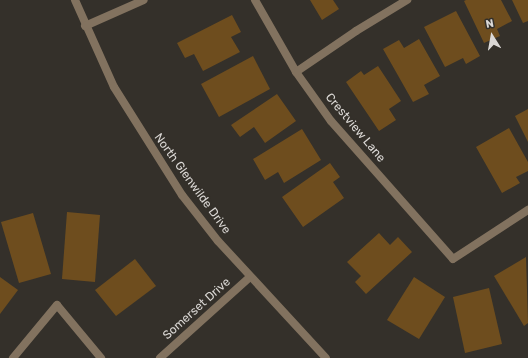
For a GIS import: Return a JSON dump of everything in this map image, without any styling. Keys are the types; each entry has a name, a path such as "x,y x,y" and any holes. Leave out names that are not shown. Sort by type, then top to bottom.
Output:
{"street":[{"name":"North Glenwilde Drive","path":"75,0 85,26 114,87 151,148 218,241 326,358"},
{"path":"85,26 144,0"},
{"name":"Crestview Lane","path":"255,0 296,72 331,121 453,259 528,210"},
{"path":"296,72 356,31 407,0"},
{"name":"Somerset Drive","path":"160,358 250,277"},
{"path":"13,358 57,305 101,358"}],"building":[{"path":"310,0 333,0 339,9 322,20"},
{"path":"501,0 512,21 497,29 500,36 484,43 464,1"},
{"path":"512,0 528,0 528,21 523,23"},
{"path":"456,11 480,56 466,64 463,58 445,67 424,27"},
{"path":"232,15 241,32 231,37 240,52 203,71 194,54 185,58 177,43"},
{"path":"419,39 440,76 424,85 429,94 413,102 383,49 399,40 404,48"},
{"path":"253,56 270,89 219,117 201,84"},
{"path":"378,66 401,101 389,109 396,120 379,131 346,82 361,71 364,75"},
{"path":"277,94 296,121 265,143 254,127 240,137 231,125"},
{"path":"528,109 528,142 515,116"},
{"path":"509,128 528,162 528,171 516,177 520,183 502,193 476,147"},
{"path":"302,129 321,160 284,183 278,172 265,180 253,159"},
{"path":"330,163 340,177 333,182 344,198 303,227 282,197"},
{"path":"67,212 100,215 95,282 62,279"},
{"path":"33,213 51,274 19,283 1,222"},
{"path":"379,233 390,245 398,237 412,252 366,294 355,282 361,276 347,262"},
{"path":"526,257 528,323 524,326 494,276"},
{"path":"135,259 156,286 116,316 95,290"},
{"path":"0,277 18,290 0,314"},
{"path":"414,277 445,297 419,339 387,320"},
{"path":"489,288 502,344 465,353 453,297"}]}
